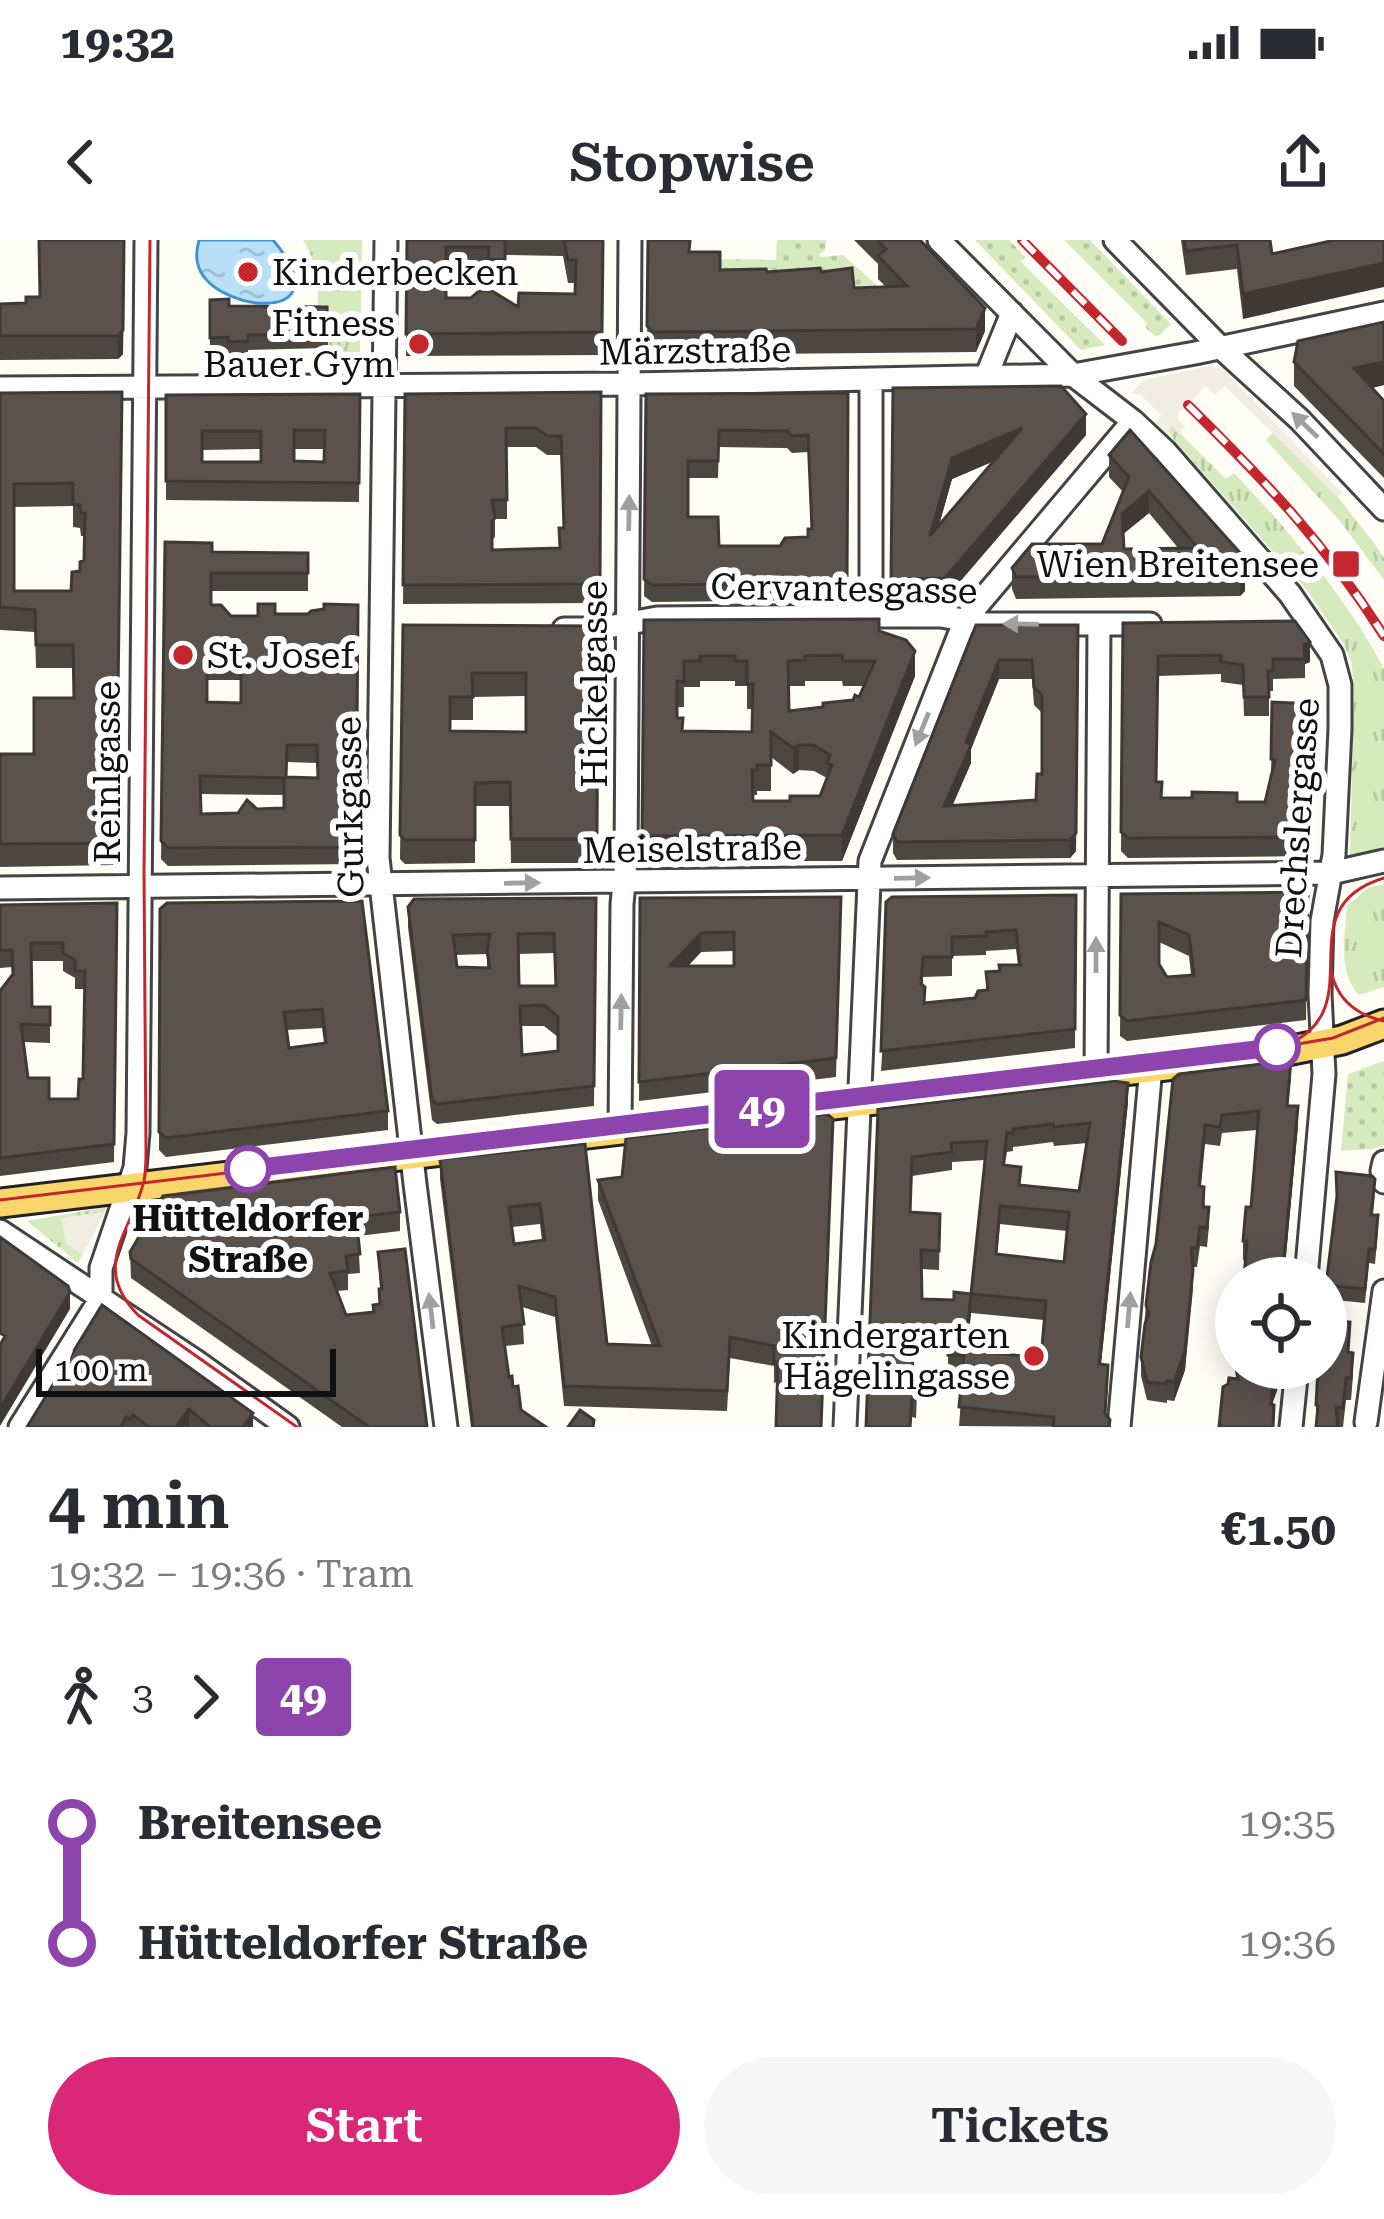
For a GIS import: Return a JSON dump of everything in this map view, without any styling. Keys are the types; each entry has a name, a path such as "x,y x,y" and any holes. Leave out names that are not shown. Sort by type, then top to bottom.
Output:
{"main road":[{"path":"0,1203 1324,1045 1384,1024"}],"street":[{"name":"Reinlgasse","path":"101,1298 101,1268 129,1188 138,1132 146,240"},
{"name":"Gurkgasse","path":"386,240 378,858 446,1427"},
{"name":"Hickelgasse","path":"620,1129 630,240"},
{"name":"Drechslergasse","path":"939,240 1073,375 1133,421 1178,465 1327,644 1340,685 1339,750 1331,874 1322,921 1324,1074 1308,1257"},
{"path":"1115,240 1384,508"},
{"path":"986,377 1012,313"},
{"name":"Märzstraße","path":"0,388 631,384 1073,375 1384,313"},
{"path":"871,380 871,616"},
{"path":"845,1427 870,861 965,620 1133,421"},
{"path":"1281,622 1304,612"},
{"name":"Cervantesgasse","path":"549,629 597,629 657,618 871,616 940,616 986,624 1171,624"},
{"path":"1096,1072 1099,625"},
{"path":"382,631 406,631"},
{"name":"Meiselstraße","path":"0,888 1331,874 1384,861"},
{"path":"1119,1427 1151,1066"},
{"path":"1384,1162 1384,1182"},
{"path":"0,1231 288,1427"},
{"path":"1366,1422 1384,1291"},
{"path":"20,1427 101,1298"},
{"path":"1292,1427 1295,1389"}],"green space":[{"path":"303,240 362,240 360,356 329,356 327,315 318,315 314,267"},
{"path":"777,240 826,240 820,257 843,255 879,287 908,294 686,308 701,259 776,260"},
{"path":"975,240 1009,240 1025,257 1021,262 1105,345 1081,350"},
{"path":"1064,240 1090,240 1171,324 1155,336"},
{"path":"1198,374 1199,381 1171,409 1149,387 1154,382"},
{"path":"1171,424 1226,479 1234,473 1277,519 1327,580 1384,668 1384,851 1350,855 1354,685 1343,643 1306,589 1174,440"},
{"path":"1273,433 1333,491 1374,543 1384,558 1384,580 1340,521 1266,440"},
{"path":"1384,884 1384,987 1359,995 1345,965 1347,906 1368,888"},
{"path":"1384,1061 1384,1145 1341,1151 1348,1074"},
{"path":"107,1207 78,1263 27,1221"}],"shaded area":[{"path":"1209,366 1223,369 1342,493 1337,497 1225,386 1215,395 1206,386 1178,414 1185,426 1179,433 1170,425 1174,440 1152,426 1161,415 1141,395 1131,393 1144,380"},
{"path":"103,1212 83,1255 66,1244 61,1218"}],"water":[{"name":"Kinderbecken","path":"199,240 273,240 291,267 294,287 286,298 270,303 228,295 199,268"}],"building":[{"path":"39,240 124,240 123,330 118,336 0,336 0,304 40,297"},
{"path":"407,240 505,240 505,260 488,259 489,247 446,247 446,298 471,298 479,291 492,291 518,307 519,293 575,294 576,260 568,260 564,240 603,240 602,332 406,334"},
{"path":"648,240 690,240 689,252 720,252 720,270 852,268 854,288 907,286 878,256 886,249 877,240 920,240 985,308 976,329 653,332 647,326"},
{"path":"1184,240 1270,240 1272,254 1335,240 1384,240 1384,263 1243,294 1237,245 1186,251"},
{"path":"229,299 229,306 327,307 328,334 248,335 248,341 228,342 228,337 210,338 210,300"},
{"path":"1384,322 1384,362 1354,368 1384,401 1384,454 1294,362 1298,341"},
{"path":"1061,386 1086,414 945,578 891,579 893,388","holes":["1022,428 930,536 952,458"]},
{"path":"122,392 116,843 0,844 0,754 34,754 34,698 74,698 73,645 36,645 35,610 0,607 0,393","holes":["73,483 73,504 85,513 84,560 80,571 72,572 71,591 14,591 14,484"]},
{"path":"601,392 600,579 595,584 403,585 405,394","holes":["506,428 536,428 547,436 561,436 564,528 559,528 560,548 492,550 492,500 507,500"]},
{"path":"848,393 847,583 652,585 644,579 646,394","holes":["719,430 787,431 792,436 808,435 812,529 808,537 785,538 780,546 719,546 718,517 688,517 688,461 718,461"]},
{"path":"360,394 359,483 166,481 166,395","holes":["294,430 325,430 324,462 294,461","202,431 261,431 261,462 202,462"]},
{"path":"1130,430 1242,555 1245,569 1233,575 1016,577 1012,568 1032,544 1102,544 1129,477 1109,455","holes":["1149,491 1198,548 1124,549 1122,514"]},
{"path":"165,542 212,543 212,552 308,553 308,573 211,573 211,605 221,605 231,616 258,616 258,604 275,604 275,614 308,614 324,609 324,604 358,605 356,847 168,848 161,841","holes":["207,662 241,662 241,703 207,702","287,745 317,745 318,778 286,777","200,776 284,778 284,808 257,809 247,800 238,813 201,814"]},
{"path":"879,619 879,631 906,640 915,651 842,835 642,836 644,620","holes":["842,655 843,661 875,661 859,697 789,711 788,661","700,656 735,656 735,661 747,661 747,684 753,684 752,732 682,731 683,718 677,718 677,681 684,682 684,661 700,661","771,732 793,748 814,745 830,755 827,763 832,765 820,796 753,801 752,770 771,765"]},
{"path":"1295,621 1310,642 1304,645 1305,659 1273,659 1273,671 1268,671 1269,697 1244,697 1243,665 1221,662 1221,655 1158,656 1156,782 1162,782 1161,798 1192,798 1192,792 1237,793 1237,802 1265,802 1275,760 1271,759 1272,702 1317,704 1312,837 1128,838 1121,832 1123,623"},
{"path":"403,625 593,626 593,660 598,660 597,833 591,839 511,839 510,782 475,783 475,840 405,840 400,835","holes":["472,673 526,673 526,732 450,731 450,697 473,697"]},
{"path":"976,625 1078,625 1076,833 1070,840 897,842 893,834","holes":["999,660 1032,660 1034,687 1042,695 1042,774 1037,774 1036,800 944,806 971,745 966,742"]},
{"path":"1308,892 1306,1000 1127,1021 1120,1015 1121,894","holes":["1159,922 1189,935 1194,975 1167,977 1159,964"]},
{"path":"1076,895 1075,1029 881,1051 886,902 892,897","holes":["1016,930 1020,965 999,965 1000,971 986,972 988,990 978,991 975,998 924,1003 923,957 952,957 952,937"]},
{"path":"841,897 836,1058 639,1082 640,898","holes":["734,932 734,966 670,966 701,933"]},
{"path":"596,898 594,1086 437,1104 432,1100 408,907 414,899","holes":["554,933 556,986 519,986 518,934","490,934 490,968 457,967 453,935","544,1005 558,1017 558,1051 522,1055 520,1006"]},
{"path":"362,901 388,1111 166,1138 159,1132 160,909 167,903","holes":["322,1009 326,1043 289,1048 284,1012"]},
{"path":"117,903 114,1144 0,1158 0,991 13,974 12,950 0,950 0,905","holes":["31,943 63,943 63,953 75,960 75,971 85,971 83,1079 79,1079 78,1099 49,1099 49,1078 28,1078 21,1024 50,1025 50,1007 32,1007"]},
{"path":"1291,1060 1287,1106 1298,1106 1284,1257 1246,1257 1246,1207 1251,1207 1259,1111 1222,1115 1220,1127 1205,1125 1199,1186 1204,1187 1203,1207 1209,1207 1207,1228 1200,1227 1197,1248 1191,1248 1185,1351 1174,1382 1167,1384 1147,1382 1141,1357 1173,1079 1179,1074"},
{"path":"1128,1083 1099,1364 1108,1365 1105,1413 1109,1427 1053,1427 1054,1417 959,1407 964,1355 948,1355 949,1331 914,1330 912,1375 917,1375 910,1427 866,1427 878,1109","holes":["1090,1123 1079,1191 1019,1185 1021,1167 1003,1165 1007,1133","987,1141 971,1294 954,1292 954,1300 922,1299 921,1250 939,1251 940,1214 910,1212 912,1157 952,1152 951,1143","1000,1206 1069,1212 1064,1262 996,1254","971,1294 1046,1301 1041,1358 965,1350"]},
{"path":"827,1114 833,1119 821,1427 776,1427 778,1362 774,1363 774,1346 730,1337 727,1391 564,1386 555,1297 519,1286 524,1324 502,1327 509,1377 513,1387 518,1386 521,1410 546,1427 473,1427 440,1159 585,1144 607,1344 660,1346 598,1180 622,1177 626,1138","holes":["540,1204 545,1240 514,1244 509,1207"]},
{"path":"395,1167 400,1212 356,1217 360,1254 346,1256 348,1271 330,1273 346,1315 374,1312 382,1289 378,1252 405,1249 427,1427 369,1427 131,1259 130,1252 163,1196"},
{"path":"1336,1172 1375,1179 1371,1215 1378,1215 1375,1249 1369,1249 1365,1289 1347,1287 1347,1257 1329,1257"},
{"path":"0,1237 70,1292 0,1409 0,1345 5,1336 0,1333"},
{"path":"102,1305 253,1413 243,1427 210,1427 189,1409 176,1427 149,1427 133,1415 121,1427 27,1427"},
{"path":"1347,1322 1348,1352 1353,1353 1351,1378 1347,1378"},
{"path":"1223,1389 1272,1389 1273,1427 1219,1427"},
{"path":"1317,1389 1345,1389 1343,1408 1336,1407 1338,1427 1316,1427"},
{"path":"580,1410 594,1420 593,1427 568,1427"}],"tram line":[{"path":"150,240 146,1162 115,1265 124,1297 138,1315 297,1427"},
{"path":"1291,1043 1314,1026 1326,1005 1332,933 1339,911 1355,892 1384,878"},
{"path":"1331,971 1349,1004 1384,1021"},
{"path":"0,1200 1280,1047 1333,1038 1384,1018"},
{"name":"49","path":"248,1169 1277,1047"}],"railway":[{"path":"1022,240 1122,341"},
{"path":"1188,405 1293,514 1384,636"}],"place":[{"name":"Kinderbecken","path":"248,272"},
{"name":"Fitness Bauer Gym","path":"419,344"},
{"name":"Wien Breitensee","path":"1346,564"},
{"name":"St. Josef","path":"183,655"},
{"name":"Hütteldorfer Straße","path":"248,1169"},
{"name":"Kindergarten Hägelingasse","path":"1034,1356"}]}
